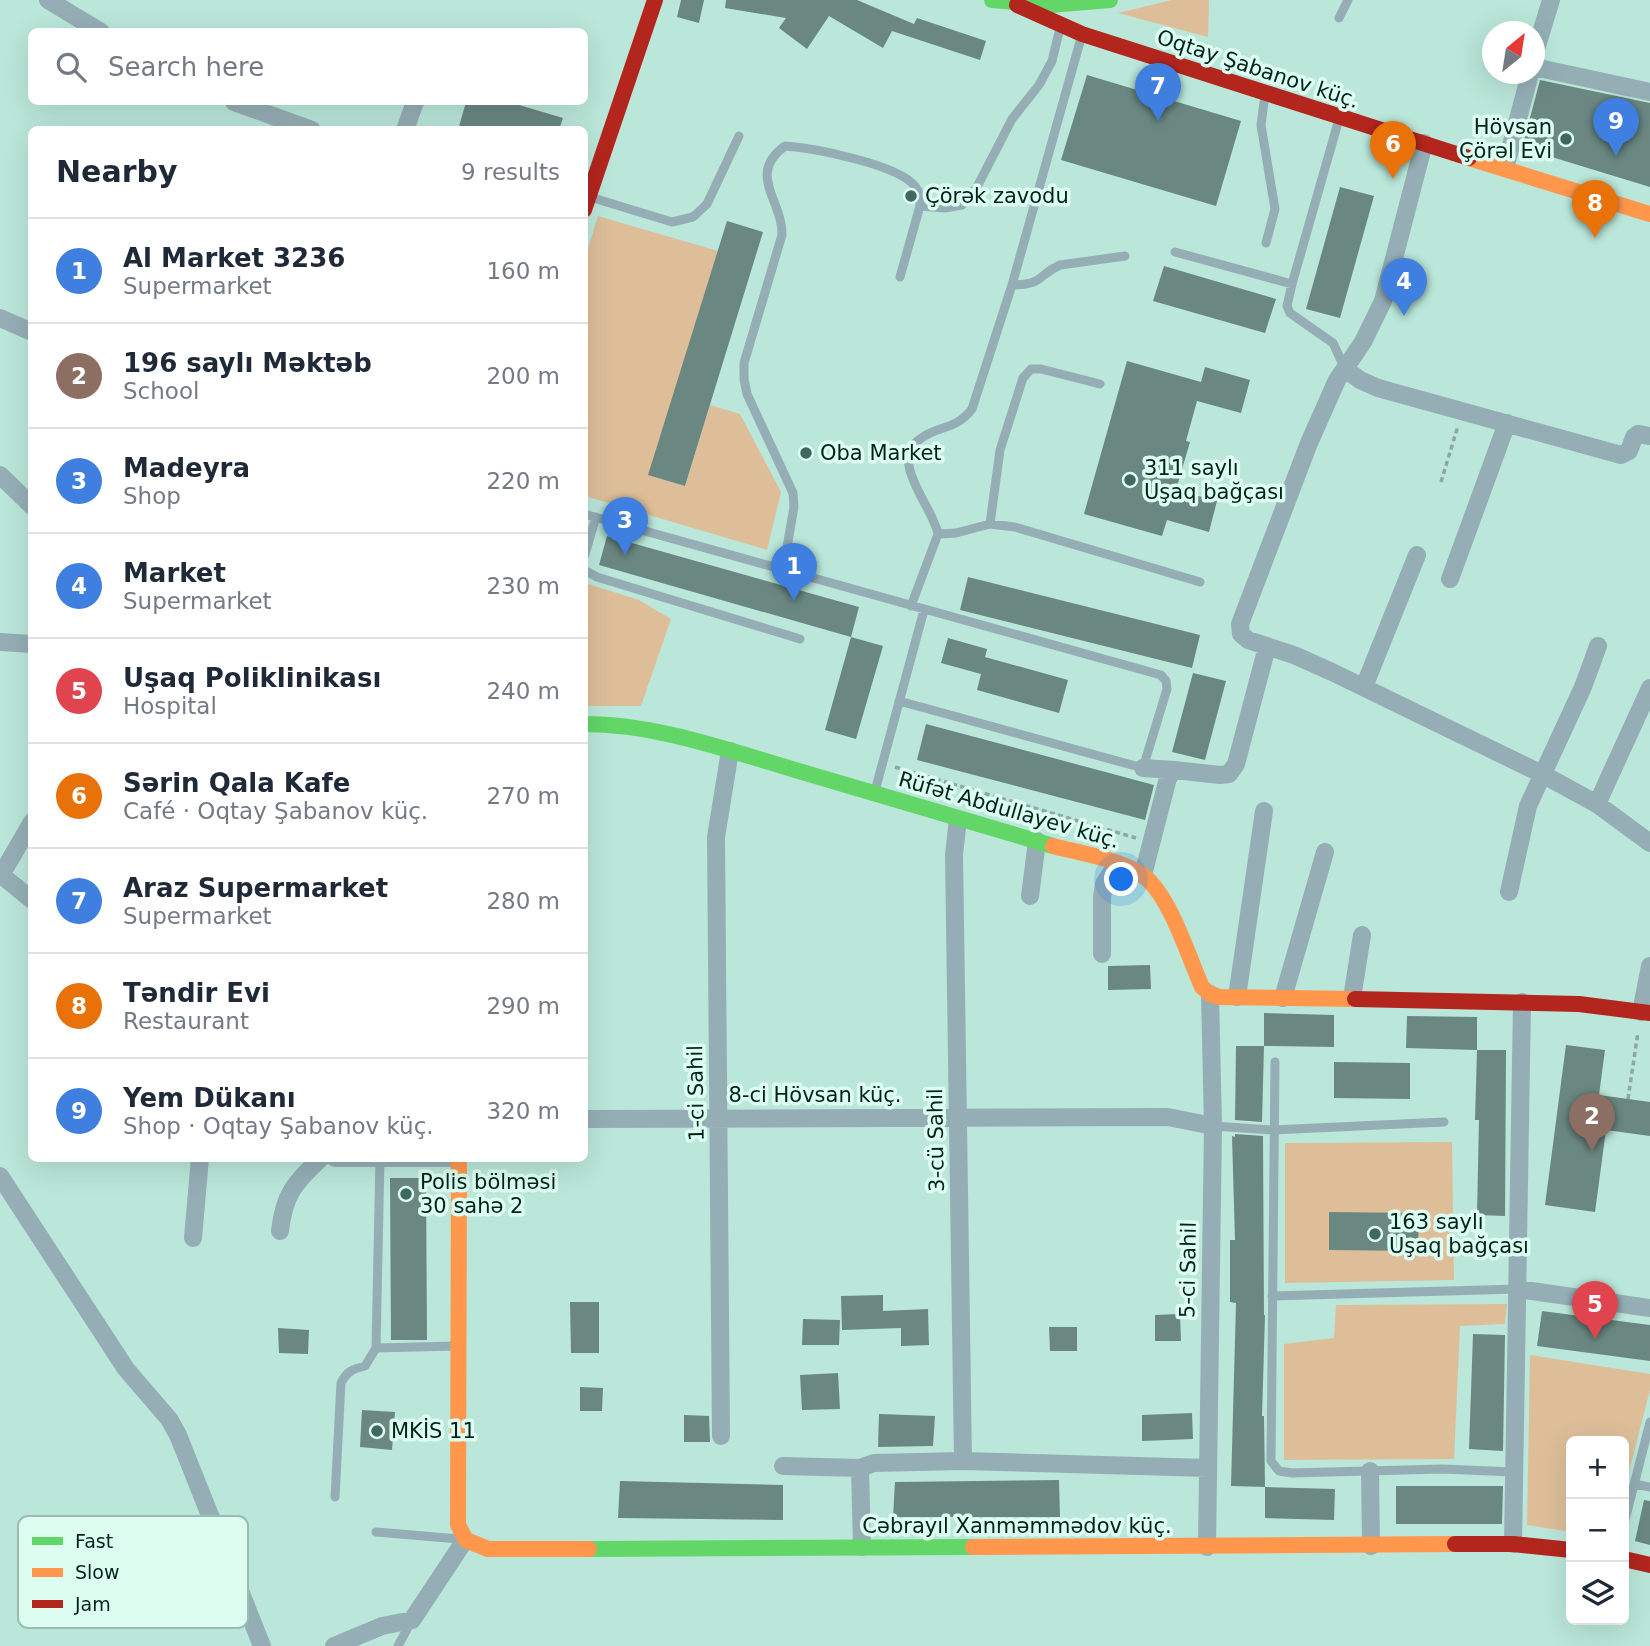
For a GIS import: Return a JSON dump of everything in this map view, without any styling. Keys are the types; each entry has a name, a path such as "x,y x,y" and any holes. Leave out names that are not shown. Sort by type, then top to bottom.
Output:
{"street":[{"path":"48,0 94,28"},
{"path":"588,195 655,0"},
{"path":"992,0 1017,5 1060,5 1110,0"},
{"path":"1109,43 1094,25 1093,16 1098,8 1110,0"},
{"path":"1545,21 1551,0"},
{"name":"Oqtay Şabanov küç.","path":"1017,5 1109,43 1339,118 1650,214"},
{"path":"1545,68 1650,92"},
{"path":"1505,168 1527,84"},
{"path":"242,105 301,126"},
{"path":"406,126 414,105"},
{"path":"1424,144 1383,300 1375,321 1337,380 1309,443 1240,624 1241,634 1248,640 1294,655 1364,687 1542,774 1597,804 1650,843"},
{"path":"0,318 28,329"},
{"path":"1345,369 1378,388 1621,455 1629,451 1634,437 1638,434 1650,436"},
{"path":"1450,579 1507,423"},
{"path":"0,475 28,502"},
{"path":"1364,687 1417,555"},
{"path":"0,642 28,644"},
{"path":"1509,892 1528,806 1584,687 1598,646"},
{"path":"1143,768 1229,774 1236,764 1267,647"},
{"path":"1597,804 1650,688"},
{"name":"Rüfət Abdullayev küç.","path":"588,724 640,728 730,751 1117,864 1143,875 1161,893 1202,986 1210,993"},
{"name":"1-ci Sahil","path":"722,1436 716,837 730,751"},
{"path":"1143,875 1168,778 1174,770"},
{"path":"1237,997 1264,811"},
{"name":"3-cü Sahil","path":"958,819 954,855 963,1461"},
{"path":"28,829 1,875 28,897"},
{"path":"1030,896 1037,841"},
{"path":"1283,998 1325,852"},
{"path":"1102,954 1104,884 1117,864"},
{"path":"1352,998 1362,935"},
{"path":"1210,993 1220,997 1578,1004 1646,1013 1650,966"},
{"name":"5-ci Sahil","path":"1207,1547 1213,1126 1210,993"},
{"path":"1513,1544 1522,1002"},
{"name":"8-ci Hövsan küç.","path":"588,1119 1168,1116 1213,1126"},
{"path":"193,1238 200,1162"},
{"path":"280,1231 285,1201 302,1176 317,1162"},
{"path":"334,1646 382,1626 412,1620 465,1540 459,1530 457,1518 457,1162"},
{"path":"0,1176 126,1368 169,1419 210,1516"},
{"path":"1518,1289 1650,1308"},
{"path":"783,1466 860,1468 874,1463 963,1461 1208,1468"},
{"path":"860,1468 862,1546"},
{"path":"1370,1471 1371,1546"},
{"name":"Cəbrayıl Xanməmmədov küç.","path":"465,1540 474,1546 488,1549 1513,1544 1566,1549"},
{"path":"1629,1560 1650,1565"},
{"path":"248,1611 262,1646"}],"lane":[{"path":"1339,18 1348,0"},
{"path":"920,206 945,208 962,205 977,187 1012,119 1039,85 1052,61 1061,25"},
{"path":"911,606 938,534 936,523 908,471 910,452 919,439 963,421 972,410 1012,285 1082,34"},
{"path":"1265,94 1261,125 1275,209 1266,243"},
{"path":"1339,118 1287,306 1290,313 1333,343 1345,369"},
{"path":"588,201 672,222 693,217 707,204 739,136"},
{"path":"783,570 794,507 793,493 747,394 744,379 744,363 782,235 782,223 767,187 767,172 773,154 785,146 807,148 876,165 897,173 914,184 920,194 920,206 900,277"},
{"path":"1175,252 1292,284"},
{"path":"1012,285 1036,283 1060,265 1125,256"},
{"path":"990,524 1000,450 1023,378 1031,369 1041,369 1100,384"},
{"path":"588,515 1161,676 1166,681 1167,689 1143,768 899,701"},
{"path":"588,543 596,517"},
{"path":"938,534 956,533 990,524 1015,527 1200,582"},
{"path":"588,572 800,639"},
{"path":"875,793 924,610"},
{"path":"1275,1062 1271,1461 1279,1471 1292,1473 1442,1469 1514,1472"},
{"path":"1213,1126 1273,1130 1444,1122"},
{"path":"335,1497 341,1383 352,1369 368,1363 376,1348 380,1162"},
{"path":"1272,1296 1518,1289"},
{"path":"376,1348 459,1346"},
{"path":"1629,1504 1650,1422"},
{"path":"1634,1484 1650,1488"},
{"path":"376,1532 465,1540"},
{"path":"398,1646 412,1620"}],"path":[{"path":"1441,482 1463,411"},
{"path":"883,764 1151,843"},
{"path":"1628,1099 1646,1013"},
{"path":"394,1429 458,1429"}],"shaded area":[{"path":"1172,0 1209,0 1208,37 1118,13"},
{"path":"598,216 718,251 649,475 685,486 710,405 740,414 781,492 767,550 588,497 588,248"},
{"path":"588,584 639,600 671,619 641,706 588,706"},
{"path":"1452,1142 1454,1280 1285,1283 1285,1143"},
{"path":"1507,1304 1505,1324 1460,1326 1454,1459 1284,1460 1284,1344 1334,1338 1336,1305"},
{"path":"1530,1355 1650,1374 1650,1390 1629,1472 1629,1436 1566,1436 1566,1531 1527,1525"}],"building":[{"path":"681,0 704,0 699,23 677,17"},
{"path":"726,0 857,0 914,24 917,18 986,41 980,60 892,31 883,48 829,16 807,49 779,28 786,18 725,8"},
{"path":"1087,75 1241,121 1216,206 1061,160"},
{"path":"1545,81 1650,103 1650,187 1522,148 1539,84 1545,84"},
{"path":"465,105 519,105 563,118 560,126 459,126"},
{"path":"1340,187 1374,196 1340,318 1306,309"},
{"path":"727,221 763,232 685,486 648,475"},
{"path":"1164,266 1276,299 1265,333 1153,301"},
{"path":"1127,361 1201,382 1205,367 1250,380 1241,413 1197,401 1186,441 1190,442 1176,490 1217,501 1209,532 1167,520 1162,536 1084,514"},
{"path":"607,536 859,607 851,637 599,565"},
{"path":"968,577 1200,635 1192,668 960,610"},
{"path":"851,637 883,646 856,739 825,730"},
{"path":"948,638 987,649 985,657 1068,680 1059,713 977,690 981,674 941,663"},
{"path":"1193,673 1226,681 1205,760 1172,752"},
{"path":"926,724 1154,785 1145,820 917,760"},
{"path":"1150,965 1151,989 1108,990 1108,966"},
{"path":"1264,1013 1334,1015 1334,1047 1264,1046"},
{"path":"1407,1016 1477,1017 1477,1050 1406,1048"},
{"path":"1566,1045 1605,1050 1599,1095 1650,1102 1650,1136 1606,1130 1595,1212 1545,1205"},
{"path":"1236,1046 1264,1046 1262,1122 1235,1120"},
{"path":"1477,1050 1506,1050 1505,1216 1477,1215"},
{"path":"1334,1062 1410,1063 1410,1099 1334,1098"},
{"path":"1235,1134 1263,1136 1265,1315 1262,1416 1265,1487 1231,1486 1236,1303 1230,1302 1230,1240 1235,1240 1232,1136 1235,1137"},
{"path":"390,1178 426,1178 427,1340 391,1340"},
{"path":"1329,1212 1419,1213 1418,1251 1329,1250"},
{"path":"883,1295 883,1311 928,1309 929,1345 901,1346 901,1328 842,1330 841,1296"},
{"path":"570,1302 599,1302 599,1353 571,1353"},
{"path":"1542,1311 1650,1325 1650,1361 1537,1346"},
{"path":"1180,1314 1181,1341 1155,1341 1155,1315"},
{"path":"803,1319 840,1320 839,1345 802,1345"},
{"path":"1049,1327 1077,1327 1077,1351 1050,1351"},
{"path":"278,1328 309,1330 308,1354 279,1353"},
{"path":"1473,1334 1505,1335 1503,1451 1469,1449"},
{"path":"838,1373 840,1409 802,1410 800,1375"},
{"path":"580,1387 603,1388 602,1411 580,1411"},
{"path":"362,1410 395,1412 392,1450 360,1447"},
{"path":"1192,1413 1193,1439 1142,1441 1142,1415"},
{"path":"879,1414 935,1416 933,1446 878,1447"},
{"path":"684,1415 709,1416 710,1442 684,1442"},
{"path":"1059,1480 1060,1517 893,1517 895,1482"},
{"path":"620,1481 783,1485 783,1520 618,1518"},
{"path":"1396,1486 1503,1486 1502,1524 1396,1524"},
{"path":"1265,1487 1335,1489 1334,1520 1265,1518"},
{"path":"1644,1500 1650,1501 1650,1545 1635,1541"}],"traffic: fast":[{"path":"992,0 1050,5 1110,0"},
{"path":"588,724 637,728 689,739 1053,846"},
{"path":"589,1549 973,1547"}],"traffic: slow":[{"path":"1469,158 1650,214"},
{"path":"1053,846 1122,864 1151,883 1169,909 1202,987 1210,994 1220,997 1355,999"},
{"path":"459,1162 458,1525 466,1540 488,1549 589,1549"},
{"path":"973,1547 1455,1544"}],"traffic: jam":[{"path":"588,198 655,0"},
{"path":"1017,5 1082,34 1469,158"},
{"path":"1355,999 1579,1004 1650,1013"},
{"path":"1455,1544 1513,1544 1566,1549"},
{"path":"1629,1560 1650,1565"}],"place":[{"name":"Araz Supermarket","path":"1158,121"},
{"name":"Hövsan Çörəl Evi","path":"1566,139"},
{"name":"Yem Dükanı","path":"1616,156"},
{"name":"Sərin Qala Kafe","path":"1393,179"},
{"name":"Çörək zavodu","path":"911,196"},
{"name":"Təndir Evi","path":"1595,238"},
{"name":"Market","path":"1404,316"},
{"name":"Oba Market","path":"806,453"},
{"name":"311 saylı Uşaq bağçası","path":"1130,480"},
{"name":"Madeyra","path":"625,555"},
{"name":"Al Market 3236","path":"794,601"},
{"name":"196 saylı Məktəb","path":"1592,1151"},
{"name":"Polis bölməsi 30 sahə 2","path":"406,1194"},
{"name":"163 saylı Uşaq bağçası","path":"1375,1234"},
{"name":"Uşaq Poliklinikası","path":"1595,1339"},
{"name":"MKİS 11","path":"377,1431"}]}
